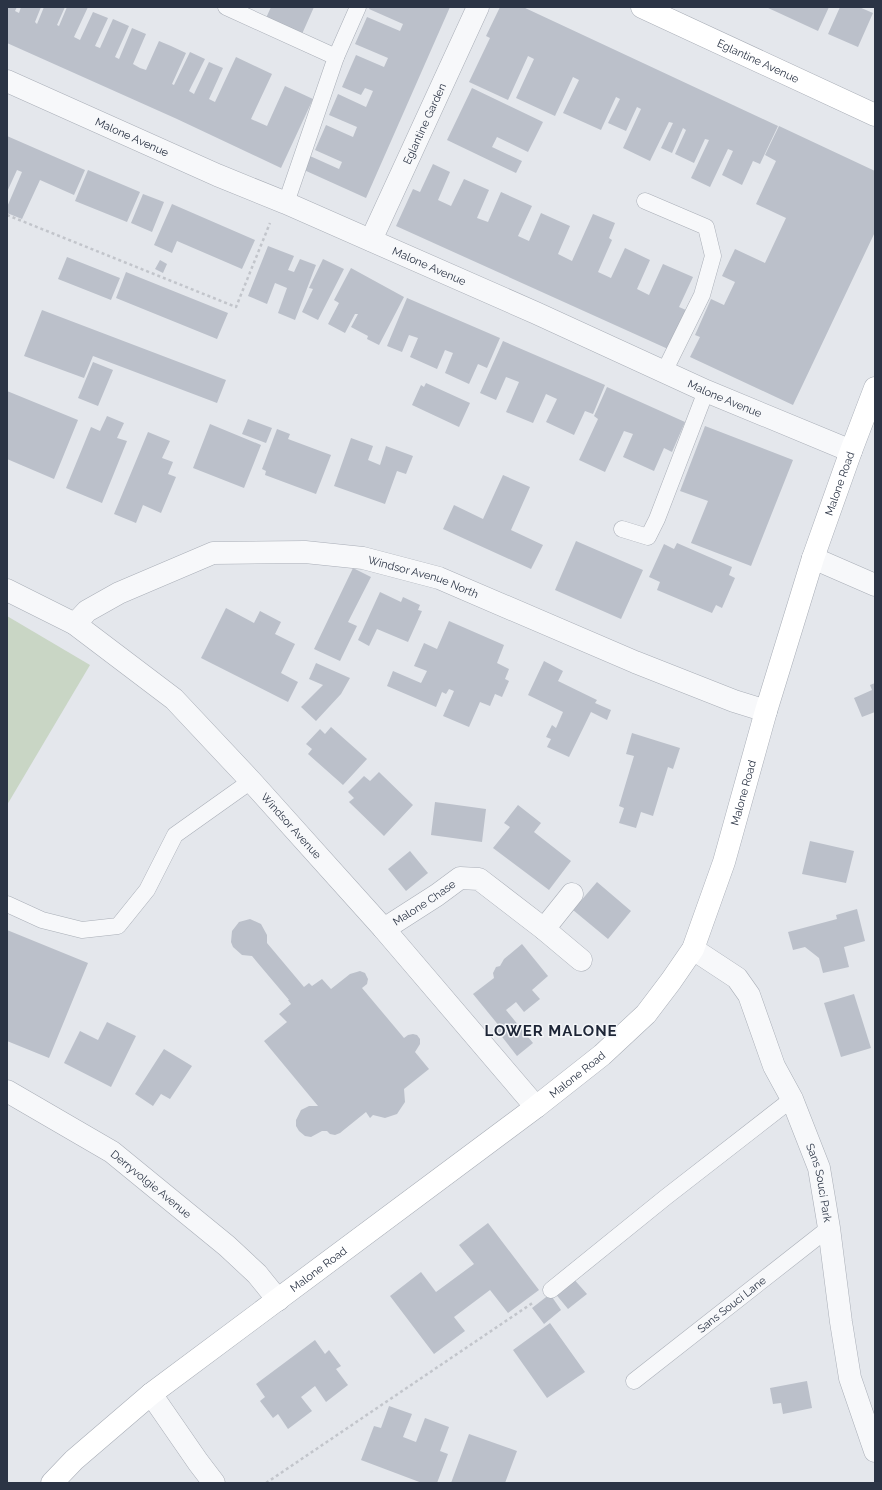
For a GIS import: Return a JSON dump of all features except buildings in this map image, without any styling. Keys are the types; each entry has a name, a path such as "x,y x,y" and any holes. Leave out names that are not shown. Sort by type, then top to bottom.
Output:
{"main road":[{"name":"Eglantine Avenue","path":"642,7 875,115"},
{"name":"Malone Road","path":"52,1483 74,1460 151,1394 536,1107 602,1055 646,1014 692,949 724,862 766,711 813,558 850,451 875,388"}],"street":[{"name":"Eglantine Garden","path":"371,240 478,7"},
{"name":"Malone Avenue","path":"7,82 217,175 371,240 536,313 706,391 850,451"},
{"name":"Windsor Avenue North","path":"75,624 87,611 119,593 213,553 305,552 363,558 439,578 635,662 734,701 766,711"},
{"path":"813,558 875,585"},
{"name":"Windsor Avenue","path":"7,590 75,624 174,700 251,781 384,929 536,1107"},
{"name":"Malone Chase","path":"384,929 437,895 460,878 479,879 544,929 581,960"},
{"path":"544,929 572,894"},
{"name":"Sans Souci Park","path":"692,949 736,978 749,995 774,1066 792,1099 819,1168 850,1378 875,1451"},
{"name":"Derryvolgie Avenue","path":"7,1091 112,1152 227,1246 257,1274 278,1300"},
{"path":"151,1394 214,1483"}],"lane":[{"path":"226,7 336,57"},
{"path":"283,202 336,57 358,7"},
{"path":"645,201 706,227 713,256 702,295 664,372"},
{"path":"622,529 648,537 657,519 706,391"},
{"path":"7,904 42,920 82,930 118,926 147,890 175,835 251,781"},
{"path":"551,1290 666,1197 792,1099"},
{"name":"Sans Souci Lane","path":"634,1381 829,1228"}],"path":[{"path":"7,215 236,307 283,202"},
{"path":"266,1483 551,1290"}],"green space":[{"path":"7,616 90,665 7,805"}],"district":[{"name":"LOWER MALONE","path":"551,1031"}]}
